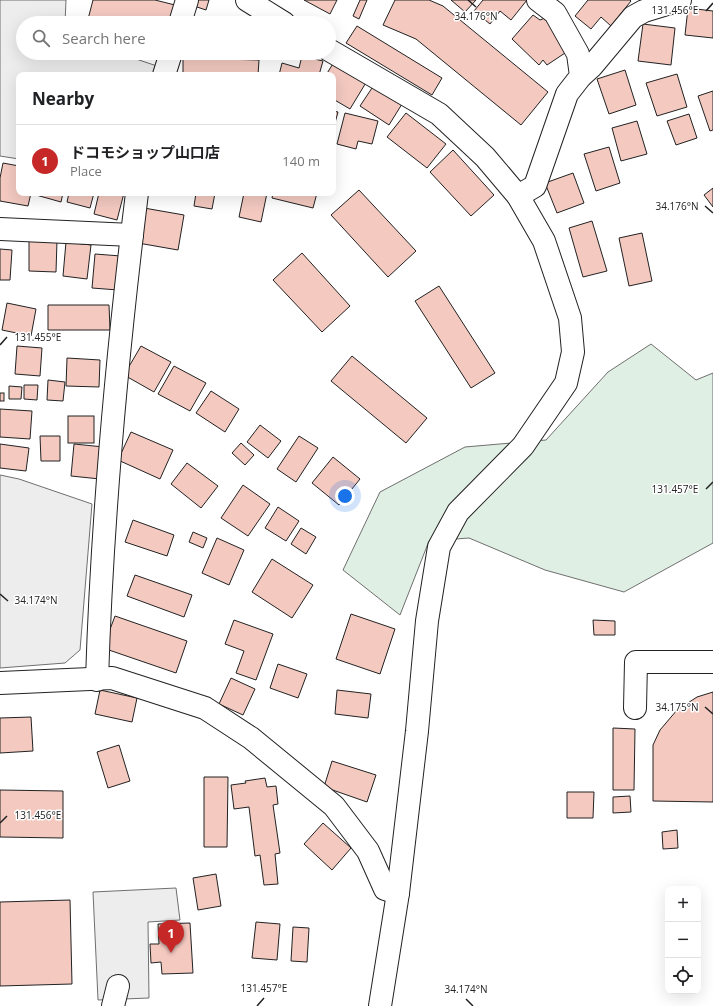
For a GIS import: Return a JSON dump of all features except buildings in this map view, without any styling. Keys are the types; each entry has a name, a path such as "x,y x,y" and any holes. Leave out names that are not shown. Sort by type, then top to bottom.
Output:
{"street":[{"path":"182,16 187,0"},
{"path":"247,0 273,16"},
{"path":"538,0 555,13 578,54 581,76"},
{"path":"518,196 535,186 567,94 581,76 592,66 633,17 644,11 680,0"},
{"path":"336,54 439,114 485,157 518,196 544,241 570,318 573,352 566,383 523,446 458,512 439,547 427,621 417,731 398,893 380,1006"},
{"path":"165,72 169,60"},
{"path":"97,680 100,581 137,196"},
{"path":"0,229 132,235"},
{"path":"635,708 636,662 713,662"},
{"path":"0,683 97,680 112,678 205,708 251,738 334,806 368,851 385,889 398,893"}],"green space":[{"path":"651,344 696,380 713,373 713,543 624,592 545,570 469,538 429,541 400,615 343,570 380,492 465,447 546,440 608,372"}],"shaded area":[{"path":"0,0 66,0 65,16 16,16 16,60 139,60 157,66 156,72 16,72 16,159 0,156"},
{"path":"0,475 19,479 92,504 80,650 65,663 0,668"},
{"path":"176,888 180,920 148,922 149,998 98,1000 93,892"}],"place":[{"name":"ドコモショップ山口店","path":"171,953"}]}
